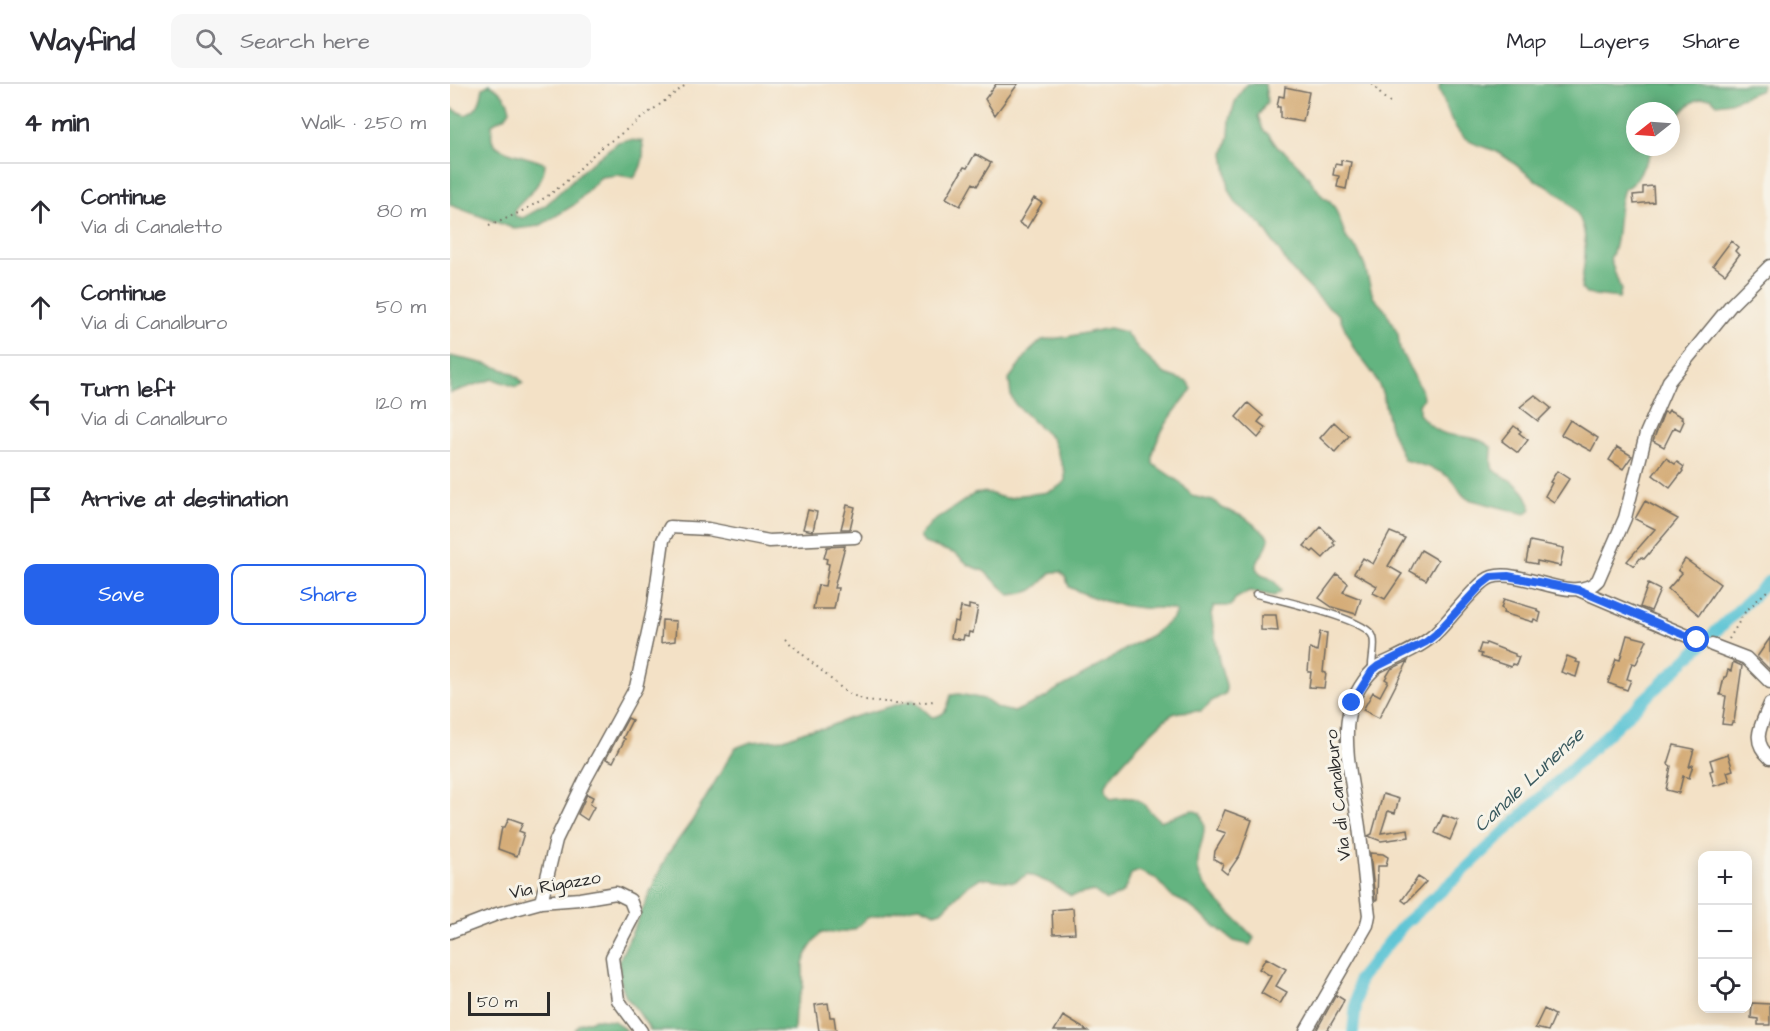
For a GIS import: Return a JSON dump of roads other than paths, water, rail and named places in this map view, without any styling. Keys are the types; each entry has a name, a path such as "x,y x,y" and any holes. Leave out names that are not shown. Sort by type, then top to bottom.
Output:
{"street":[{"path":"1579,590 1593,585 1598,580 1624,518 1646,435 1670,381 1731,305 1770,266"},
{"path":"541,902 556,840 585,780 636,687 654,605 663,540 670,527 708,529 769,541 855,537"},
{"name":"Via di Canalburo","path":"1306,1031 1367,925 1369,915 1347,745 1348,714 1352,703 1372,671 1426,642 1491,577 1508,576 1579,590"},
{"path":"1579,590 1697,640"},
{"path":"1717,647 1746,658 1770,682"},
{"path":"1770,704 1758,738 1760,749 1770,758"},
{"name":"Via Rigazzo","path":"450,932 497,914 541,902 580,899 616,892 630,900 634,913 612,957 618,1000 641,1031"}],"lane":[{"path":"1256,594 1342,618 1366,628 1374,638 1372,671"}],"waterway":[{"name":"Canale Lunense","path":"1353,1031 1359,979 1404,924 1457,877 1770,580"}]}
